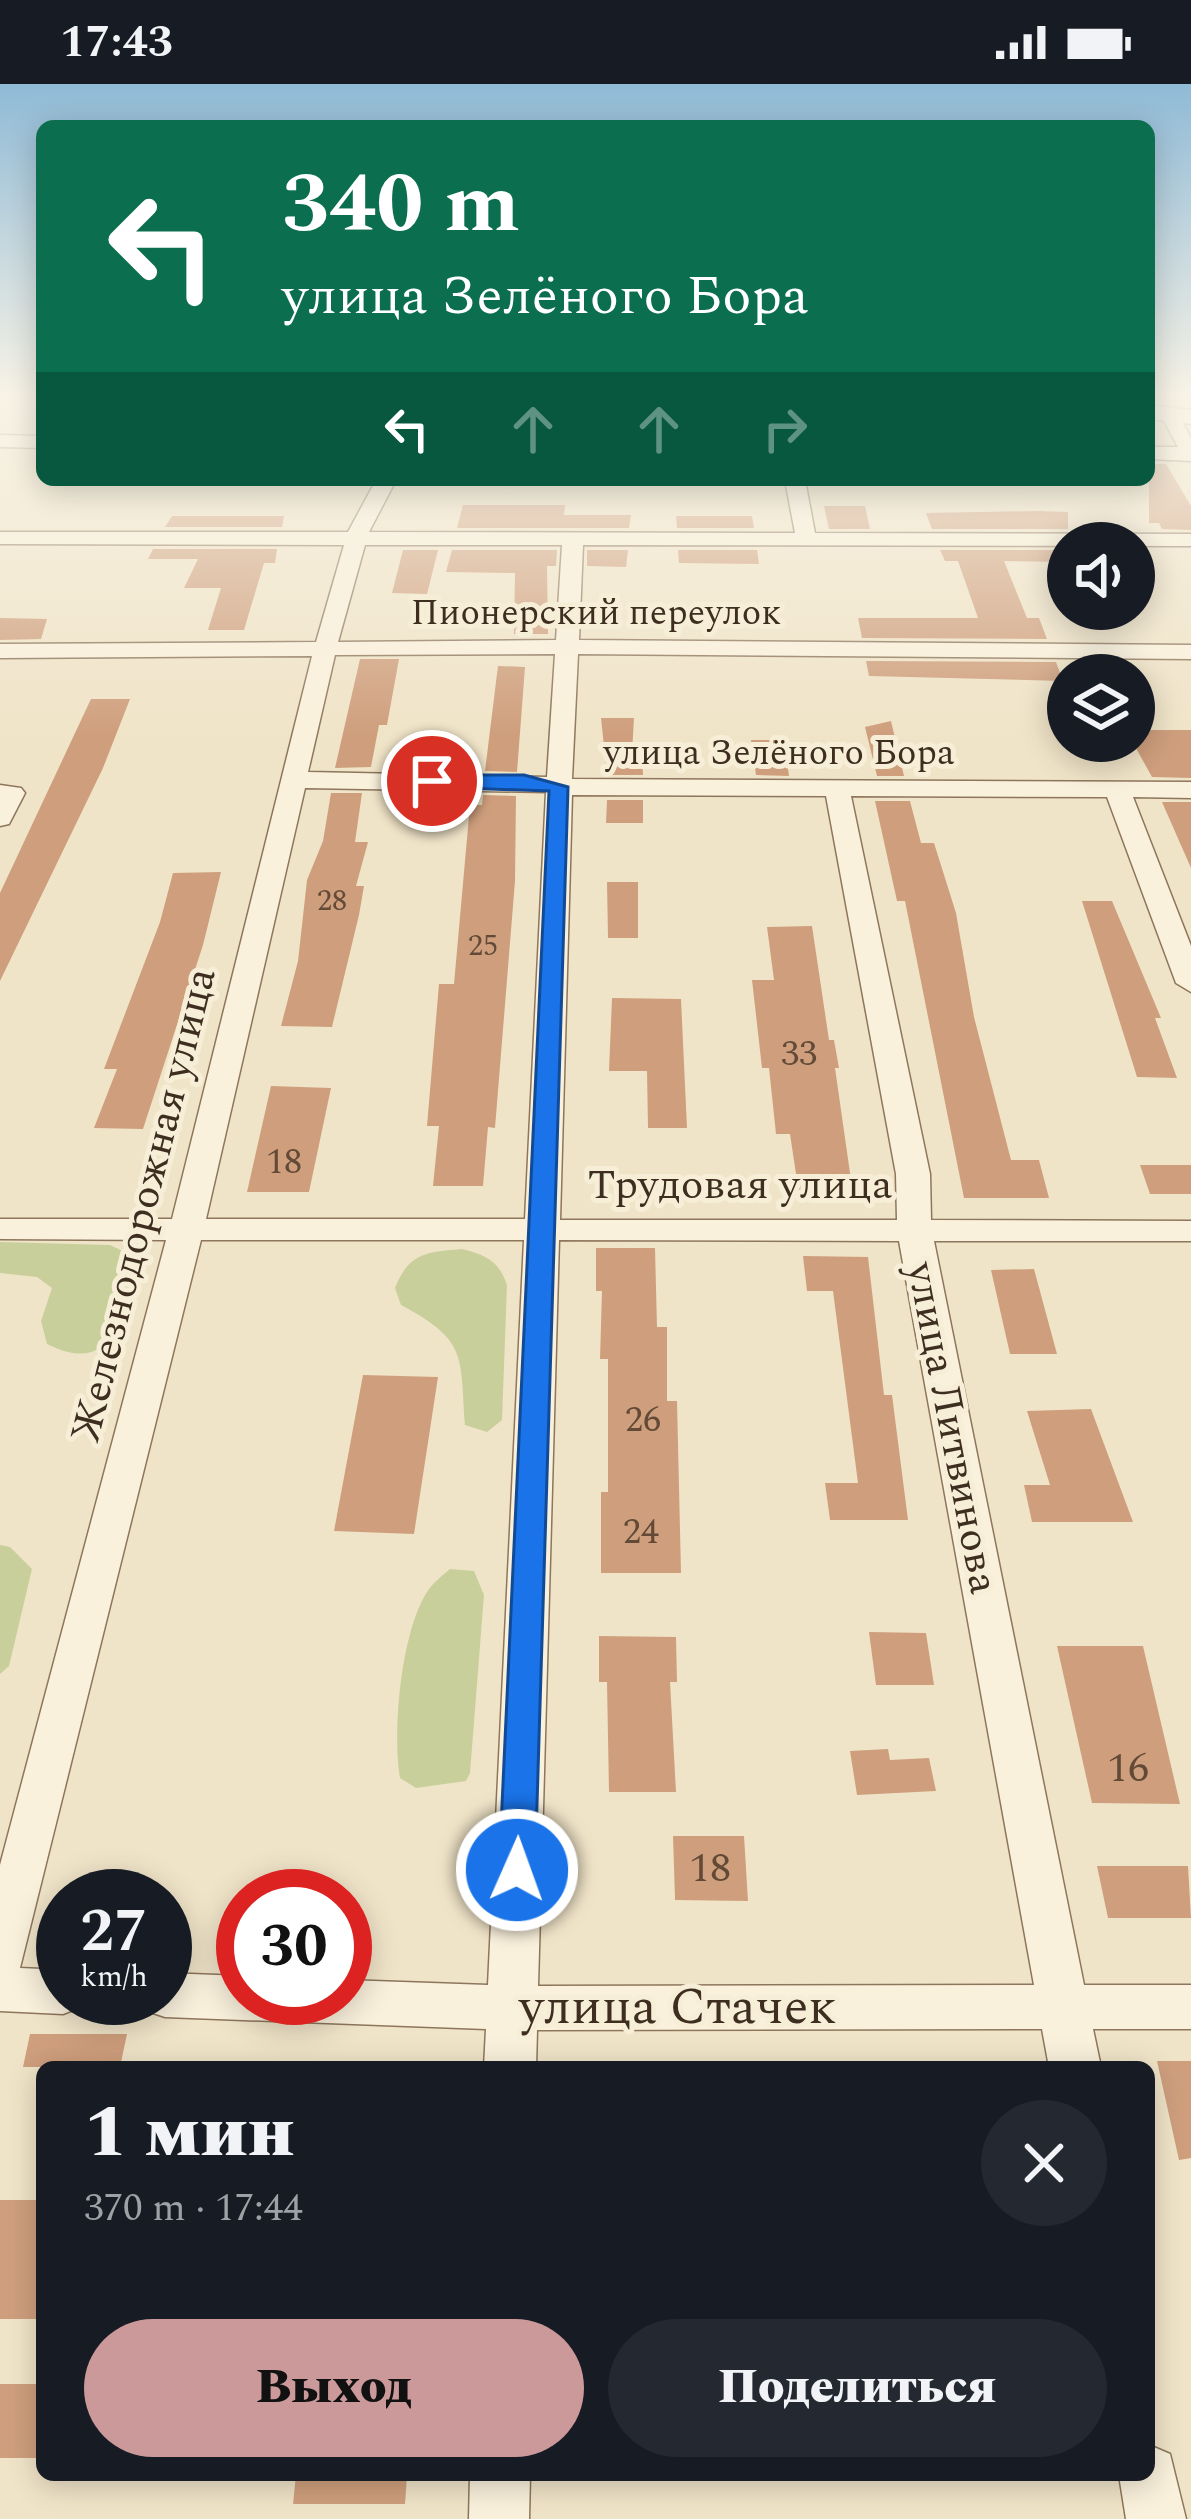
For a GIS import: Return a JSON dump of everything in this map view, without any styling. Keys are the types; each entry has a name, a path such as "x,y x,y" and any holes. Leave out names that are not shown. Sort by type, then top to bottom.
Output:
{"street":[{"name":"Железнодорожная улица","path":"0,1958 185,1230 325,649 357,536 372,507"},
{"path":"800,507 806,539"},
{"path":"0,538 1191,540"},
{"path":"510,2061 559,787 573,539"},
{"name":"Пионерский переулок","path":"0,651 568,647 1191,652"},
{"name":"улица Зелёного Бора","path":"295,781 1118,793 1191,790"},
{"name":"улица Литвинова","path":"837,788 913,1174 914,1230 1074,2061"},
{"path":"1118,793 1191,982"},
{"name":"Трудовая улица","path":"0,1228 1191,1231"},
{"path":"0,1989 36,1991"},
{"name":"улица Стачек","path":"192,1996 512,2008 1191,2007"},
{"path":"499,2519 500,2481"},
{"path":"1150,2481 1156,2519"}],"green space":[{"path":"0,1242 110,1245 133,1256 141,1280 109,1340 84,1353 47,1344 41,1321 52,1288 37,1277 0,1273"},
{"path":"462,1249 490,1260 507,1285 502,1420 487,1432 465,1425 460,1366 449,1340 401,1305 395,1288 406,1268 420,1256"},
{"path":"0,1545 10,1547 32,1569 9,1666 0,1674"},
{"path":"450,1569 474,1571 484,1595 470,1773 466,1781 416,1788 400,1778 398,1758 405,1654 419,1606 431,1586"}],"building":[{"path":"463,507 565,507 564,515 631,515 629,528 457,528"},
{"path":"824,507 865,507 870,529 829,529"},
{"path":"1149,507 1191,507 1191,530 1162,529 1159,523 1149,522"},
{"path":"1068,512 1068,522 1047,522 1047,529 932,529 926,513"},
{"path":"172,516 284,516 282,527 165,527"},
{"path":"676,516 752,516 754,528 677,528"},
{"path":"153,549 277,549 275,563 264,563 244,630 208,630 221,588 184,588 198,559 148,559"},
{"path":"403,550 438,550 427,594 392,593"},
{"path":"452,550 557,550 556,566 547,566 548,634 514,634 515,573 446,572"},
{"path":"587,550 628,550 626,567 587,566"},
{"path":"678,550 757,550 759,564 679,563"},
{"path":"940,550 1047,550 1047,562 1004,561 1027,618 1039,618 1047,639 862,638 858,618 978,618 958,561 945,561"},
{"path":"0,618 47,619 41,639 0,640"},
{"path":"360,659 399,659 387,725 379,725 371,767 335,768"},
{"path":"866,661 1047,662 1047,681 869,676"},
{"path":"498,666 525,667 517,772 485,771"},
{"path":"91,699 130,699 103,768 0,981 0,893"},
{"path":"601,718 634,718 632,753 642,753 643,775 607,775"},
{"path":"891,721 904,776 877,776 865,727"},
{"path":"1155,730 1191,730 1191,778 1152,777 1144,762 1155,762"},
{"path":"751,740 784,740 789,776 756,775"},
{"path":"331,793 362,793 355,842 368,842 356,886 364,886 359,915 332,1027 281,1026 298,961 307,880 323,841"},
{"path":"483,795 516,796 515,881 495,1128 488,1127 483,1186 433,1186 439,1126 427,1126 439,984 454,984 470,805 482,805"},
{"path":"607,800 643,800 643,823 606,823"},
{"path":"875,801 910,801 921,843 934,843 956,913 974,1017 1011,1160 1039,1160 1049,1198 964,1198 905,901 897,901"},
{"path":"1162,802 1191,802 1191,868"},
{"path":"221,872 203,945 143,1129 94,1128 117,1069 104,1069 160,922 173,873"},
{"path":"607,882 638,882 638,938 608,938"},
{"path":"1082,901 1112,901 1161,1018 1155,1018 1177,1078 1137,1077"},
{"path":"812,926 829,1040 834,1040 839,1068 835,1068 853,1194 799,1194 790,1134 776,1134 769,1068 762,1068 752,980 774,980 767,927"},
{"path":"612,998 681,999 687,1128 648,1128 647,1071 609,1071"},
{"path":"271,1086 331,1088 309,1192 247,1192"},
{"path":"1140,1165 1191,1165 1191,1194 1150,1194"},
{"path":"596,1248 655,1248 657,1327 667,1327 667,1401 677,1401 681,1573 601,1573 601,1492 608,1492 608,1359 600,1359 602,1291 596,1291"},
{"path":"803,1256 868,1257 884,1395 892,1395 908,1520 830,1520 825,1483 858,1483 833,1291 807,1291"},
{"path":"1034,1269 1057,1354 1010,1354 991,1270"},
{"path":"363,1375 438,1377 414,1534 334,1531"},
{"path":"1091,1409 1133,1522 1032,1522 1024,1485 1050,1485 1027,1411"},
{"path":"869,1632 926,1633 934,1685 876,1685"},
{"path":"599,1636 676,1637 677,1682 670,1682 676,1792 609,1792 607,1682 599,1682"},
{"path":"1057,1646 1143,1646 1180,1804 1092,1803"},
{"path":"888,1749 890,1760 929,1758 936,1791 857,1795 850,1751"},
{"path":"673,1836 744,1836 748,1901 675,1900"},
{"path":"1097,1866 1188,1866 1191,1918 1108,1918"},
{"path":"30,2034 127,2034 121,2061 36,2061 36,2067 23,2067"},
{"path":"1157,2061 1191,2061 1191,2158 1179,2160"},
{"path":"0,2200 36,2200 36,2319 0,2319"},
{"path":"0,2384 36,2384 36,2458 0,2458"},
{"path":"295,2481 407,2481 405,2504 293,2504"}],"route":[{"path":"432,781 524,781 559,787 517,1870"}]}
